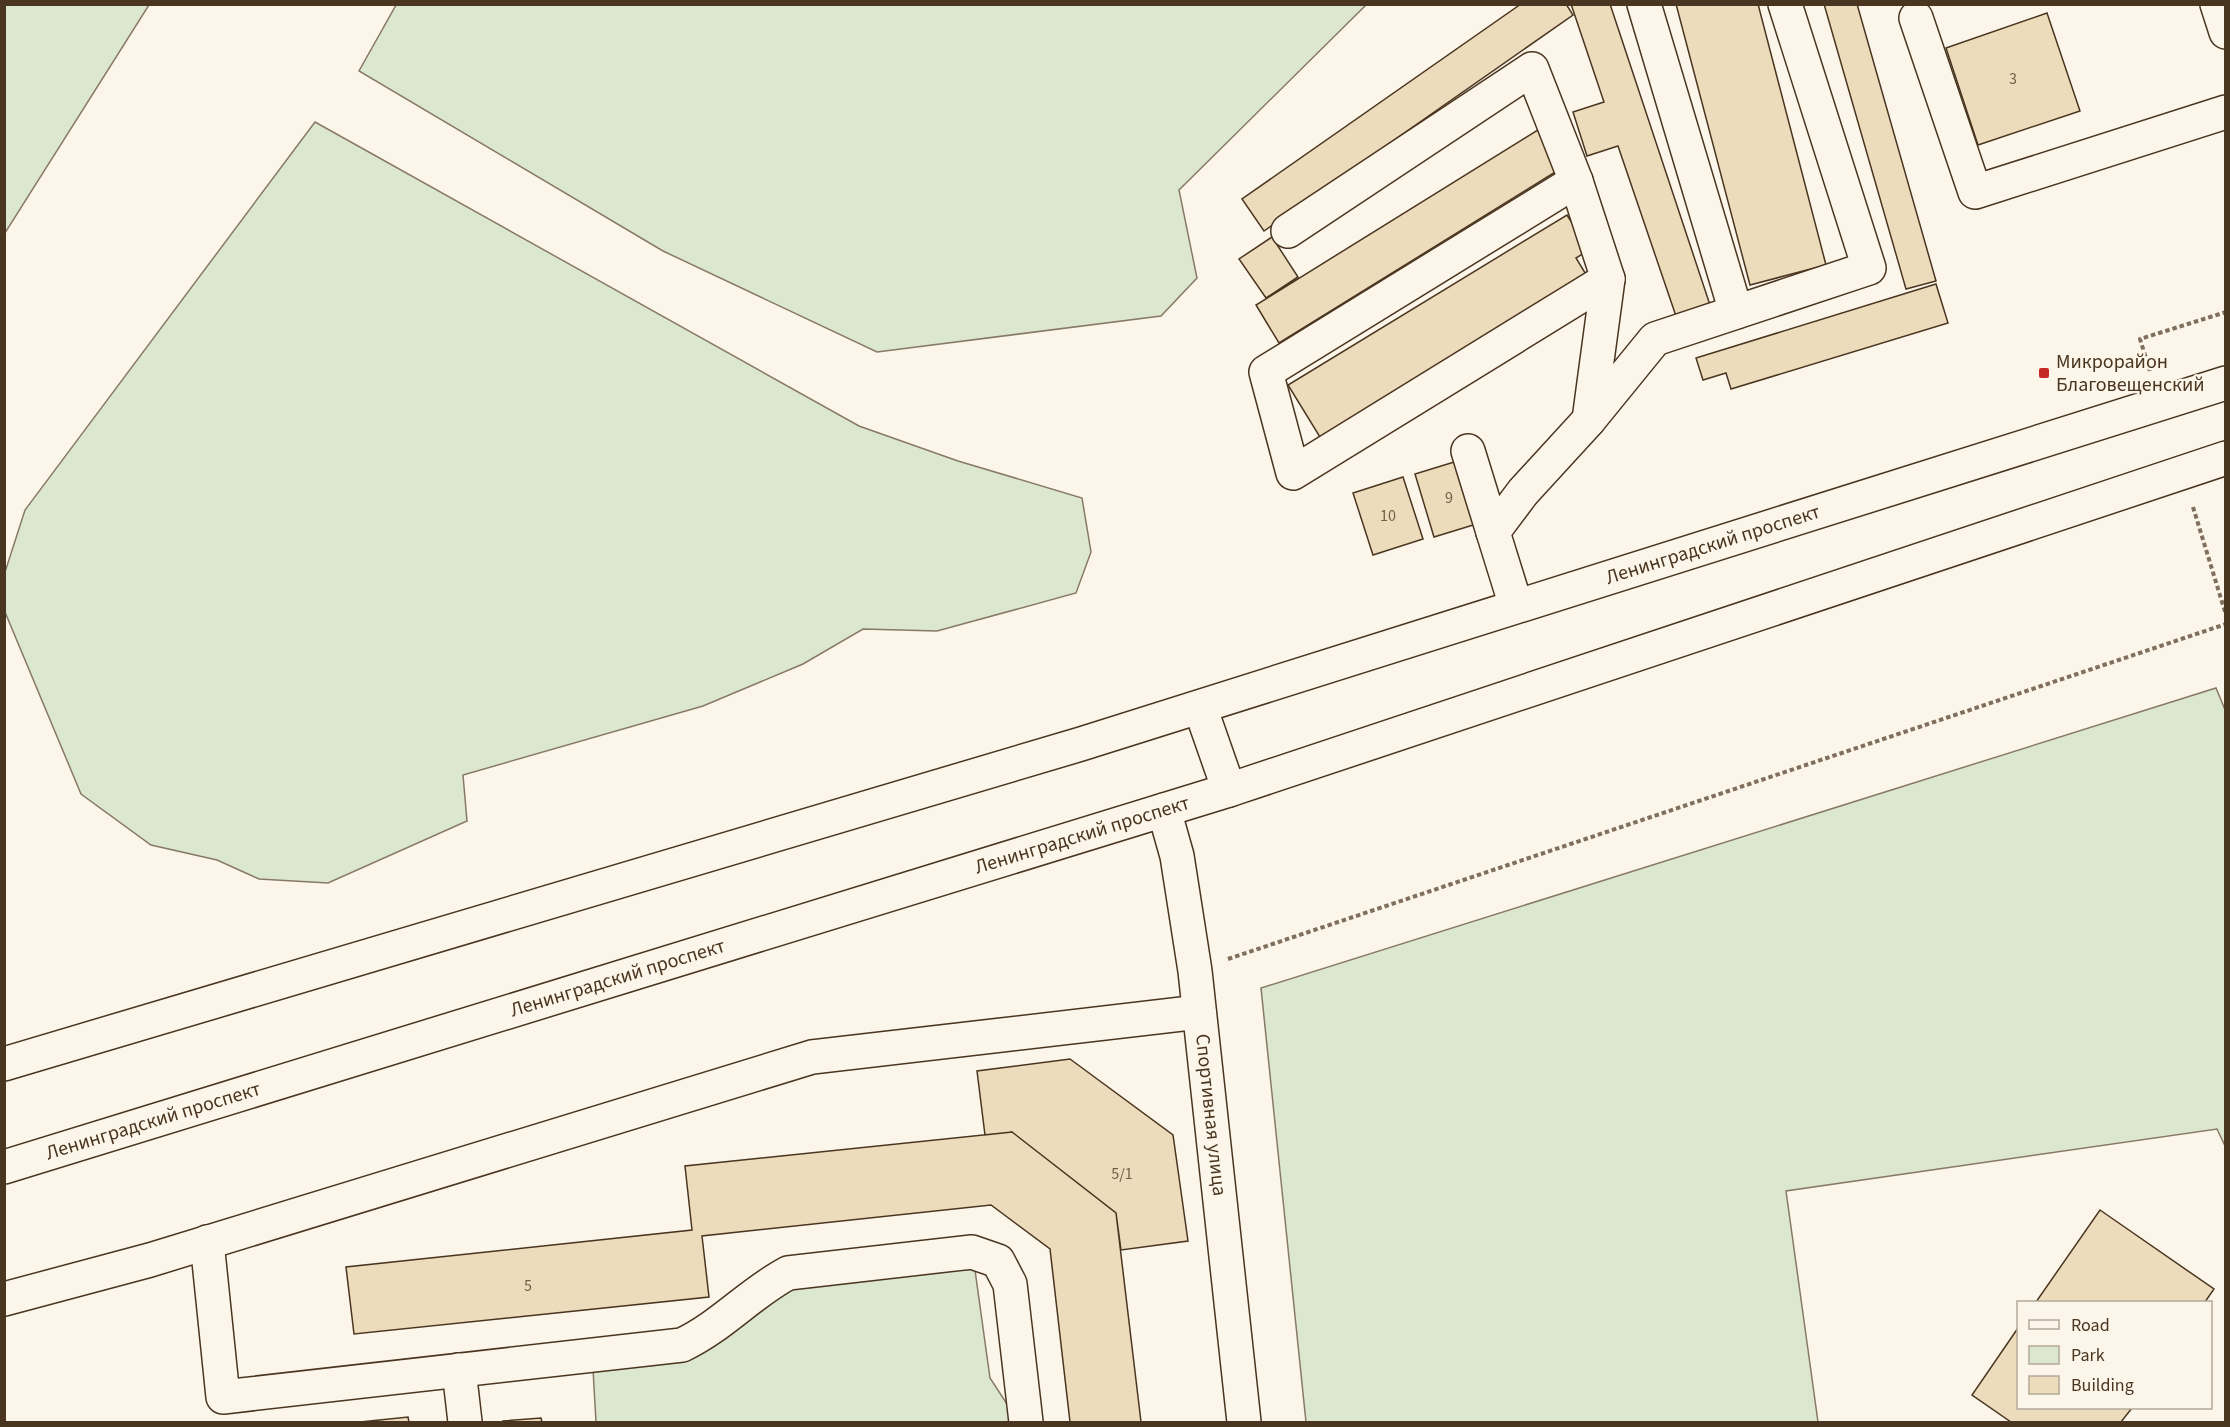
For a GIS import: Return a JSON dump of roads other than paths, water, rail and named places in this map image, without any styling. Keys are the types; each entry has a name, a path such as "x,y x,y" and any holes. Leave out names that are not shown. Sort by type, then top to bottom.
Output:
{"main road":[{"path":"1644,4 1736,312"},
{"path":"1493,532 1523,492 1589,420 1655,339 1869,268 1785,4"},
{"path":"1916,18 1976,192 2226,112"},
{"path":"1288,231 1532,69 1576,181 1608,279 1589,420"},
{"path":"1576,181 1266,372 1293,473 1608,279"},
{"name":"Ленинградский проспект","path":"4,1064 1082,744 2226,383"},
{"path":"1468,451 1516,606"},
{"name":"Ленинградский проспект","path":"4,1167 1229,790 2226,458"},
{"path":"1200,707 1229,790"},
{"name":"Спортивная улица","path":"1164,810 1177,856 1195,971 1244,1422"},
{"path":"4,1299 207,1242 812,1057 1199,1012"},
{"path":"207,1242 224,1410 459,1370 682,1345 705,1334 766,1285 788,1273 972,1252 998,1260 1010,1284 1026,1422"},
{"path":"459,1370 465,1422"}],"place":[{"name":"Микрорайон Благовещенский","path":"2044,373"}]}
